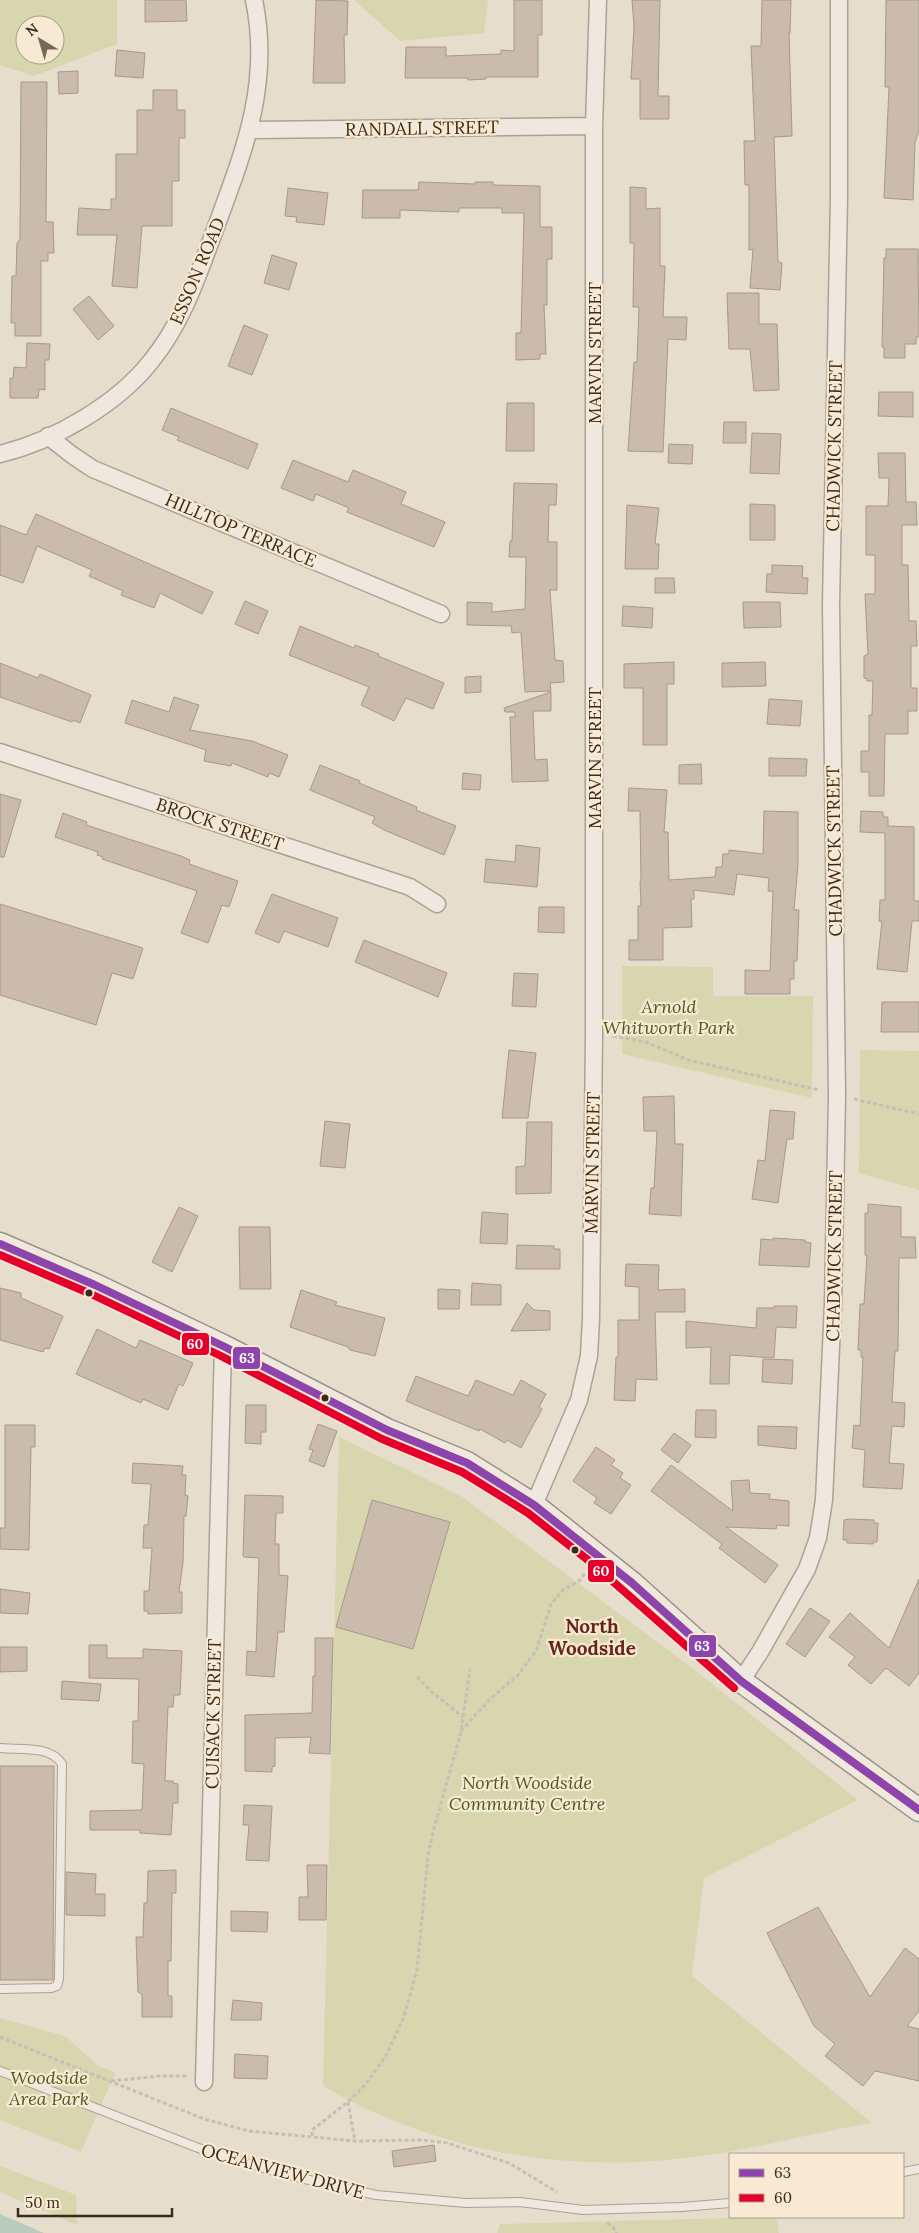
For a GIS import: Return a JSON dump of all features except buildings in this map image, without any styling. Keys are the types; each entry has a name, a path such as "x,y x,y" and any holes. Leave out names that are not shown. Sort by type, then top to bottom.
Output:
{"main road":[{"path":"0,1244 95,1285 222,1346 387,1430 466,1464 534,1505 632,1582 741,1681 919,1810"}],"street":[{"name":"ESSON ROAD","path":"0,454 14,451 92,414 124,390 152,360 174,328 192,291 251,130 261,53 259,21 254,0"},
{"name":"MARVIN STREET","path":"534,1505 579,1400 589,1356 594,1033 594,126 598,0"},
{"name":"CHADWICK STREET","path":"741,1681 760,1652 807,1570 819,1532 824,1500 833,1304 837,1096 831,605 839,198 838,0"},
{"name":"RANDALL STREET","path":"251,130 594,126"},
{"name":"HILLTOP TERRACE","path":"48,436 72,456 93,469 441,614"},
{"name":"BROCK STREET","path":"0,752 410,887 437,904"},
{"name":"CUISACK STREET","path":"204,2082 222,1346"}],"lane":[{"path":"0,1748 48,1752 58,1757 62,1764 59,1979 57,1986 51,1988 0,1989"},
{"name":"OCEANVIEW DRIVE","path":"0,2070 201,2149 316,2182 376,2195 466,2203 520,2202 583,2210 682,2207 729,2203"},
{"path":"904,2172 919,2169"}],"path":[{"path":"594,1033 646,1042 688,1060 758,1078 799,1085 837,1096 919,1114"},
{"path":"461,1732 490,1700 518,1675 536,1651 551,1604 564,1590 579,1580 599,1556"},
{"path":"312,2136 312,2130 348,2102 366,2084 388,2054 404,2016 416,1970 431,1840 461,1732 470,1669"},
{"path":"417,1677 463,1717"},
{"path":"0,2037 204,2119 249,2131 355,2141 422,2140 447,2143 473,2150 509,2163 583,2210 613,2226 617,2233"},
{"path":"110,2081 160,2076 186,2076 204,2082"},
{"path":"348,2102 355,2141"}],"green space":[{"path":"0,0 117,0 117,44 65,64 65,15 15,15 15,65 63,65 34,76 0,65"},
{"path":"354,0 488,0 484,33 400,41"},
{"name":"Arnold Whitworth Park","path":"622,966 713,967 713,996 813,996 812,1098 622,1054"},
{"path":"860,1050 919,1051 919,1190 859,1173"},
{"name":"North Woodside Community Centre","path":"339,1437 461,1496 696,1671 858,1800 704,1878 692,1976 872,2123 701,2156 603,2163 554,2160 506,2153 459,2143 412,2128 367,2109 323,2086"},
{"name":"Woodside Area Park","path":"0,2018 65,2036 97,2065 115,2073 81,2152 0,2120"},
{"path":"0,2166 76,2195 77,2225 0,2192"},
{"path":"776,2218 779,2233 497,2233 500,2224"}],"shaded area":[{"path":"0,2214 44,2233 0,2233"}],"transit line":[{"name":"63","path":"0,1244 95,1285 223,1346 387,1430 467,1463 534,1505 632,1583 741,1681 919,1810"},
{"name":"60","path":"0,1255 91,1294 219,1355 382,1439 462,1472 528,1513 593,1564 734,1688"}],"district":[{"name":"North Woodside","path":"592,1637"}]}
